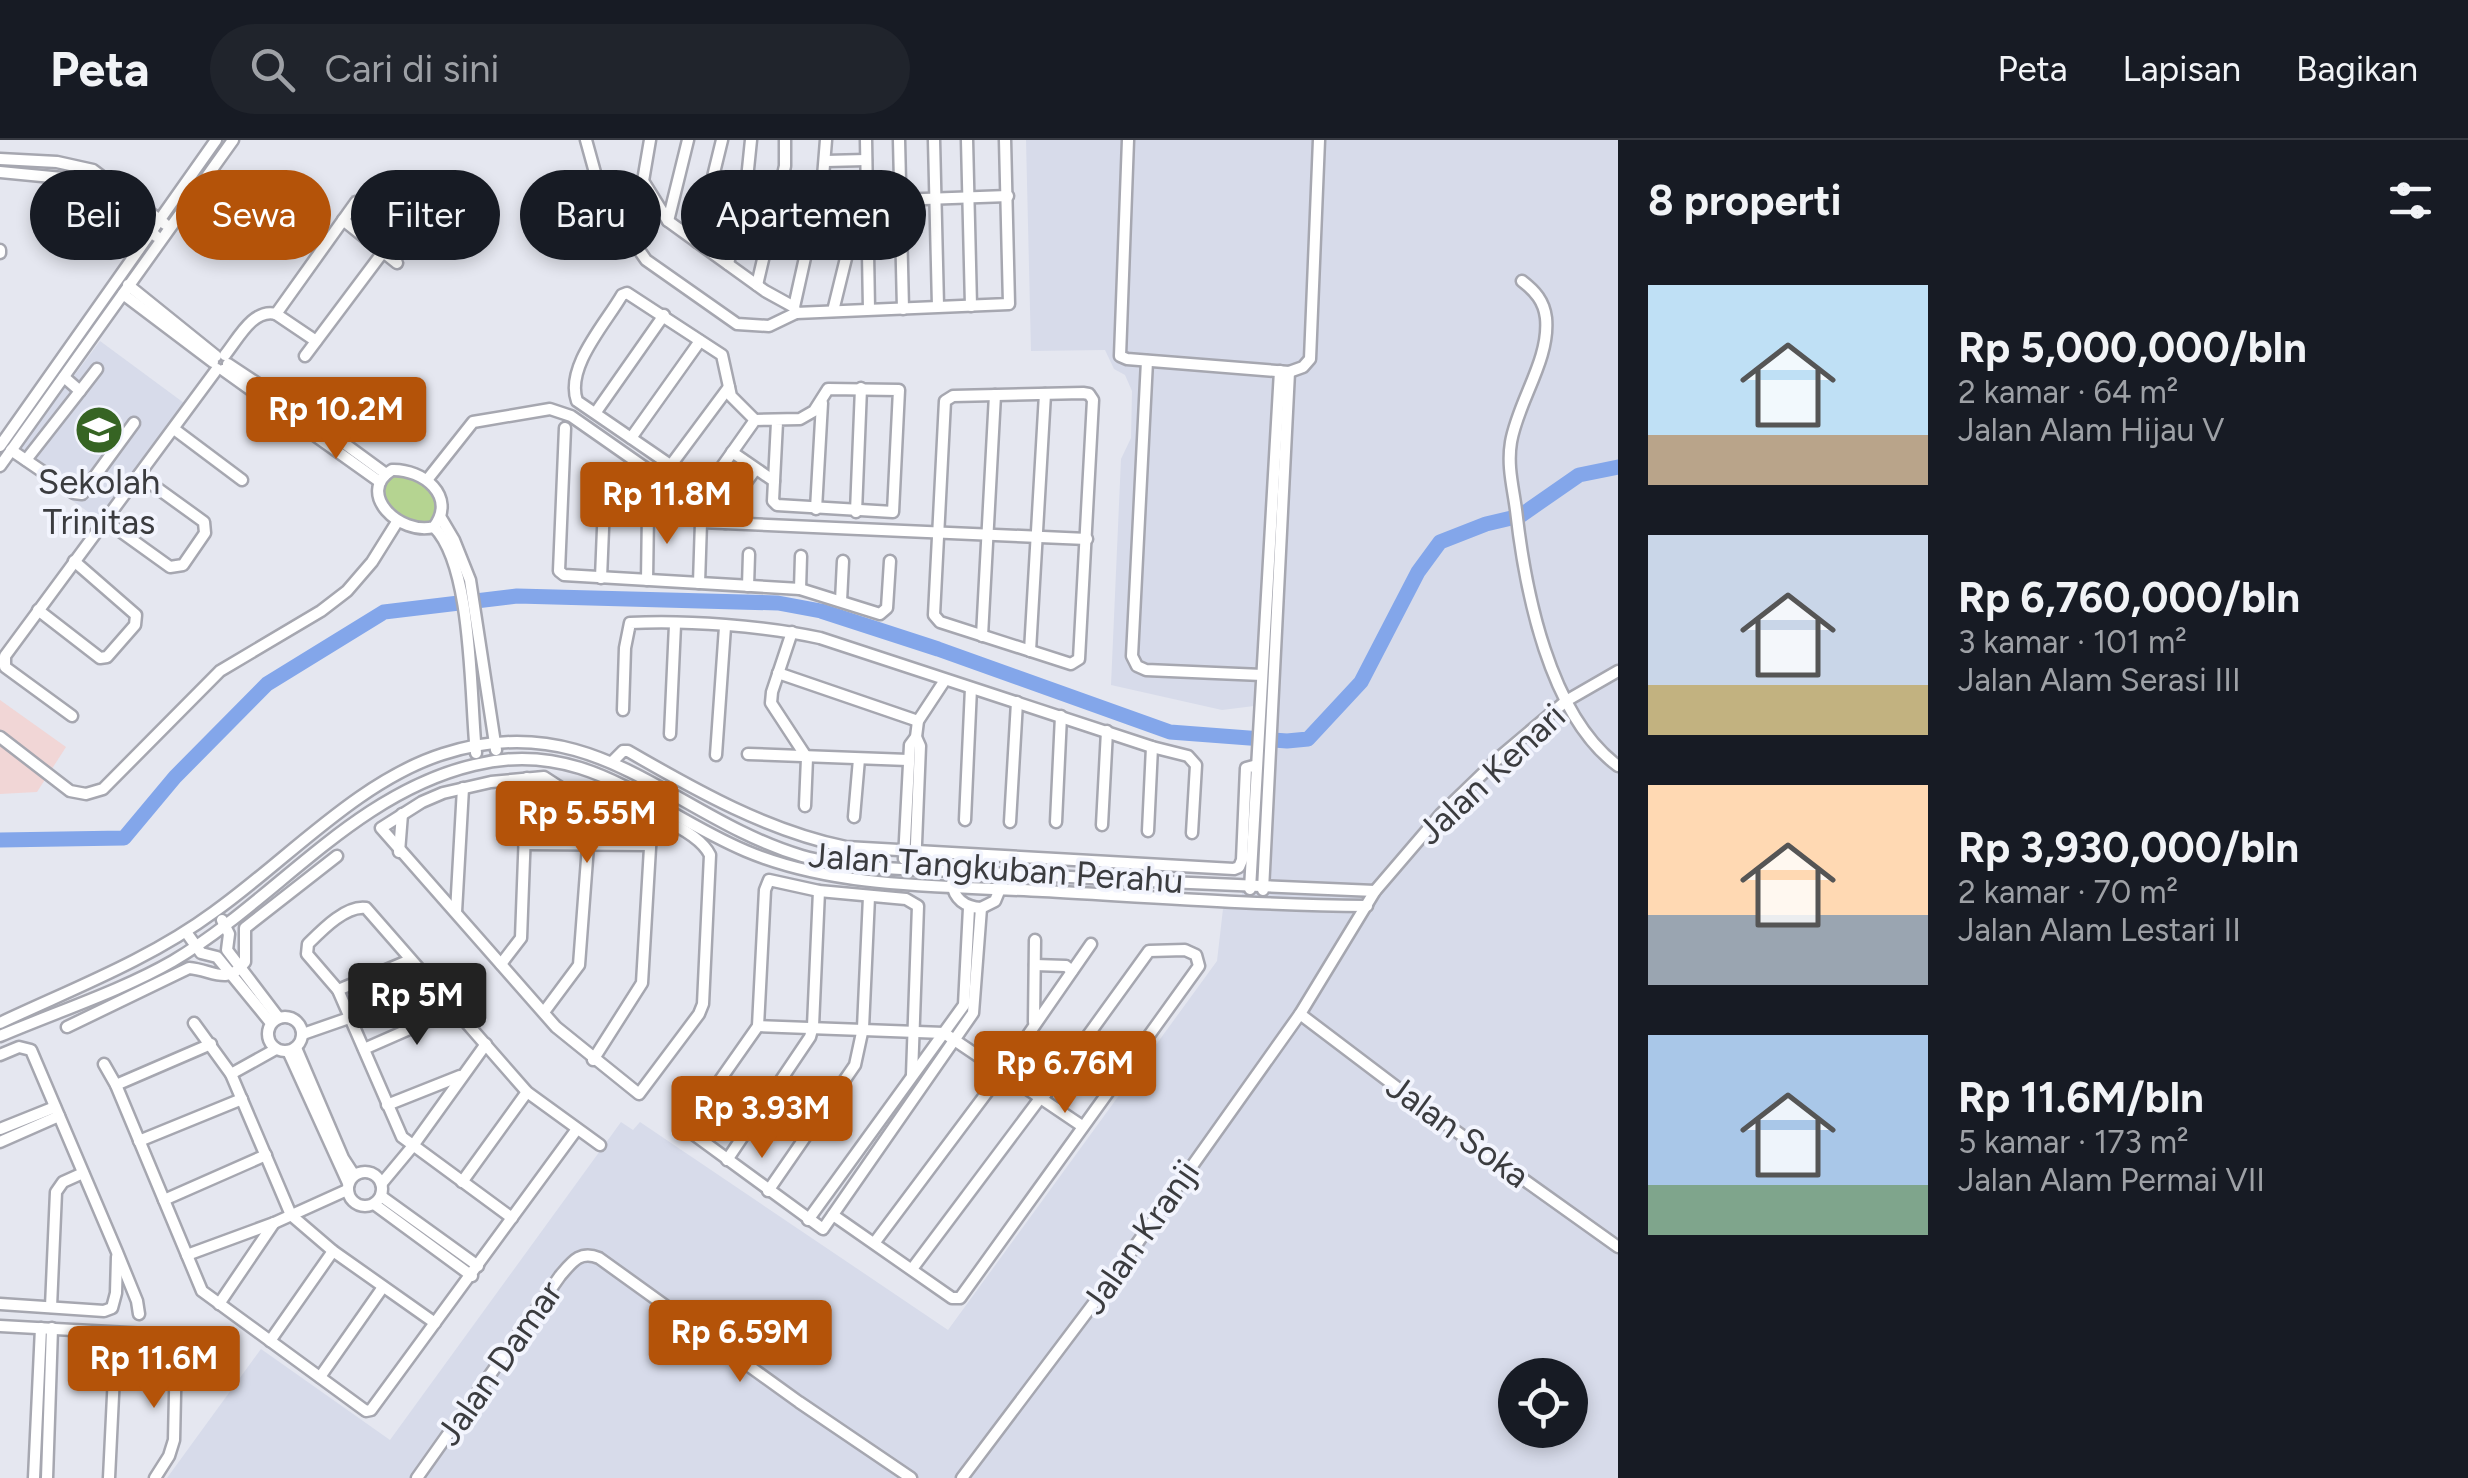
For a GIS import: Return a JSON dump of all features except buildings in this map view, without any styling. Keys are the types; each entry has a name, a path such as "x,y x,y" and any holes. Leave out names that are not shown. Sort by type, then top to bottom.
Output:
{"street":[{"path":"165,224 216,140"},
{"path":"156,236 233,140"},
{"path":"586,140 599,187 632,214 637,224 638,247 646,260 737,324 769,326 795,310 826,161 826,140"},
{"path":"650,140 643,181 668,221 681,231"},
{"path":"668,221 688,140"},
{"path":"714,170 722,140"},
{"path":"728,264 747,179 751,140"},
{"path":"757,286 785,166 786,140"},
{"path":"866,140 866,170"},
{"path":"899,140 900,170"},
{"path":"934,140 938,306"},
{"path":"967,140 971,306"},
{"path":"722,260 795,310 1009,304 1005,140"},
{"path":"1128,140 1120,356 1285,372 1303,367 1310,358 1319,140"},
{"path":"0,159 58,162 93,170 165,224"},
{"path":"826,161 866,160"},
{"path":"0,172 30,175"},
{"path":"926,199 1008,196"},
{"path":"276,314 351,209"},
{"path":"343,220 351,226"},
{"path":"0,466 6,448 139,260"},
{"path":"6,448 64,377 143,260"},
{"path":"305,356 377,260"},
{"path":"392,260 396,263"},
{"path":"834,311 846,260"},
{"path":"869,260 869,309"},
{"path":"902,260 903,308"},
{"path":"1522,281 1540,298 1546,327 1512,436 1509,460 1532,610 1566,702 1618,766"},
{"path":"126,290 220,363 383,478"},
{"path":"755,420 704,486 578,401 575,385 582,362 622,295 627,293 726,360 736,404 755,420 777,422 808,416 828,389 899,390 893,512 776,505 773,501 777,422"},
{"path":"72,716 5,667 4,662 74,561 259,315 276,314 316,341"},
{"path":"596,412 664,315"},
{"path":"631,438 700,340"},
{"path":"1147,361 1132,656 1137,666 1146,670 1262,675"},
{"path":"26,460 97,369"},
{"path":"1265,727 1262,675 1285,372"},
{"path":"1256,902 1250,886 1265,727 1285,372"},
{"path":"64,377 80,391"},
{"path":"670,465 729,386"},
{"path":"856,512 861,388"},
{"path":"1030,651 1045,394"},
{"path":"982,636 995,395"},
{"path":"995,395 1092,396 1087,539 1077,662 1071,664 936,620 945,401 948,397 995,395"},
{"path":"816,509 822,397"},
{"path":"427,480 473,422 556,409 694,502 701,522 699,583"},
{"path":"6,448 74,493 82,494 134,423"},
{"path":"565,428 560,572 569,576 800,589 885,612 890,561"},
{"path":"174,429 242,480"},
{"path":"732,452 774,481"},
{"path":"383,478 405,470 427,480 439,495 437,522 454,540 465,581 496,744 496,762"},
{"path":"725,523 728,506 755,470"},
{"path":"106,520 170,567 183,565 206,527 204,522 139,476"},
{"path":"383,478 380,500 397,522 414,530 437,522"},
{"path":"601,578 605,480"},
{"path":"647,580 648,512"},
{"path":"0,737 70,791 86,794 103,789 220,672 347,592 397,522"},
{"path":"701,522 1087,539"},
{"path":"748,586 749,554"},
{"path":"800,589 801,556"},
{"path":"38,610 104,658 136,620 136,614 74,561"},
{"path":"841,601 843,561"},
{"path":"470,622 470,685 477,764"},
{"path":"623,710 627,627 632,622 726,626 820,638 1194,759 1192,833"},
{"path":"670,734 675,624"},
{"path":"716,756 726,626"},
{"path":"792,632 772,692 774,711 807,758 805,806"},
{"name":"Jalan Kenari","path":"1375,891 1441,814 1502,755 1566,702 1618,671"},
{"path":"778,673 918,721"},
{"path":"912,815 910,745 916,737 918,721 946,680"},
{"path":"470,685 484,682"},
{"path":"965,820 971,688"},
{"path":"1010,822 1017,702"},
{"path":"1056,822 1061,716"},
{"path":"1102,825 1107,731"},
{"path":"909,867 920,746 916,737"},
{"name":"Jalan Tangkuban Perahu","path":"0,1023 164,946 216,912 331,821 406,770 446,753 496,744 547,744 613,761 758,838 822,860 1375,891"},
{"path":"1148,831 1152,748"},
{"path":"613,761 628,751 766,824 809,840 910,853 1239,868 1246,768 1261,759"},
{"path":"748,754 908,760"},
{"name":"Jalan Tangkuban Perahu","path":"0,1036 154,970 194,946 337,834 412,786 477,764 496,762 542,758 588,768 744,850 818,874 1001,889 1367,906"},
{"path":"854,817 859,759"},
{"path":"1256,902 1263,886 1261,759"},
{"path":"588,768 589,793"},
{"path":"578,800 544,777 527,778 443,793 380,828 570,1041 640,1094 703,1004 710,855 704,844 652,814 621,803 600,801 589,793"},
{"path":"501,964 521,938 527,778"},
{"path":"456,912 463,788"},
{"path":"589,793 576,806 584,817 597,814 600,801"},
{"path":"691,822 696,808"},
{"path":"399,852 402,814"},
{"path":"593,1060 642,983 652,814"},
{"path":"331,821 337,834"},
{"path":"758,838 766,824"},
{"path":"524,844 650,845"},
{"path":"544,1012 577,970 580,959 588,846"},
{"path":"67,1027 184,970 194,968 218,977 236,972 246,957 245,928 337,856"},
{"path":"1128,880 1140,865"},
{"path":"1140,865 1154,881"},
{"path":"953,870 952,885 958,898 975,911"},
{"path":"975,911 995,901 1004,873"},
{"path":"912,1075 918,906 913,900 819,891 770,880 766,883 758,1026 692,1120 688,1132 822,1229 949,1035 964,1005 975,911"},
{"path":"727,1160 803,1049 813,1026 819,891"},
{"name":"Jalan Kranji","path":"962,1478 1109,1283 1300,1014 1375,891"},
{"path":"768,1192 854,1065 863,1028 869,897"},
{"path":"512,1218 402,1138 338,990 306,954 308,944 322,930 360,906 370,911 527,1092 600,1146"},
{"path":"216,912 229,934 222,953"},
{"path":"186,932 205,956 222,953"},
{"path":"1034,1022 1035,940"},
{"path":"875,1242 1003,1071 1091,944"},
{"path":"833,1215 952,1298 960,1298 1199,966 1196,955 1149,950 912,1269"},
{"path":"222,953 274,1020"},
{"path":"338,990 410,960"},
{"path":"1035,965 1066,966 1072,971"},
{"path":"364,1050 455,1010"},
{"name":"Jalan Soka","path":"1300,1014 1618,1246"},
{"path":"232,1074 287,1049 303,1034 350,1018"},
{"path":"274,1020 295,1019 303,1034"},
{"path":"274,1020 268,1037 287,1049 343,1158 354,1203 367,1206 486,1044"},
{"path":"194,1023 232,1074 291,1215 333,1251 435,1323"},
{"path":"758,1026 949,1035 1082,1126"},
{"path":"808,1220 912,1075 949,1035"},
{"path":"116,1086 210,1044"},
{"path":"0,1055 25,1047 30,1050 118,1252 137,1301 138,1314"},
{"path":"104,1064 199,1286 366,1412 372,1410 577,1129"},
{"path":"387,1105 462,1076"},
{"path":"462,1182 527,1092"},
{"path":"139,1141 242,1098"},
{"path":"0,1129 57,1111"},
{"path":"0,1142 57,1111"},
{"path":"164,1200 266,1155"},
{"path":"51,1306 56,1192 63,1182 83,1172"},
{"path":"187,1255 291,1215 350,1183 360,1172 373,1173 379,1194 475,1271"},
{"path":"219,1304 274,1223"},
{"path":"270,1341 333,1251"},
{"path":"0,1304 104,1311 112,1308 118,1252"},
{"name":"Jalan Damar","path":"417,1478 560,1276 577,1257 586,1254 599,1258 911,1478"},
{"path":"320,1377 384,1287"},
{"path":"0,1326 165,1336 173,1340 174,1440 156,1478"},
{"path":"34,1478 47,1328"},
{"path":"47,1328 47,1478"},
{"path":"109,1478 116,1334"},
{"path":"175,1353 214,1377"}],"shaded area":[{"path":"1026,140 1618,140 1618,1478 167,1478 261,1349 390,1440 621,1122 633,1130 640,1122 948,1330 1217,961 1223,909 1241,909 1254,706 1222,710 1111,685 1121,459 1131,438 1132,391 1105,350 1031,351"},
{"name":"Sekolah Trinitas","path":"100,341 184,403 98,519 13,458"},
{"path":"0,700 66,747 37,792 0,794"}],"green space":[{"path":"393,472 427,481 441,505 434,527 397,520 382,500 384,477"}],"waterway":[{"path":"0,840 124,838 175,777 267,684 384,612 517,596 778,603 821,611 938,649 1170,732 1287,741 1308,739 1361,682 1418,572 1440,542 1520,516 1579,475 1618,467"}],"place":[{"name":"Sekolah Trinitas","path":"99,430"}]}
